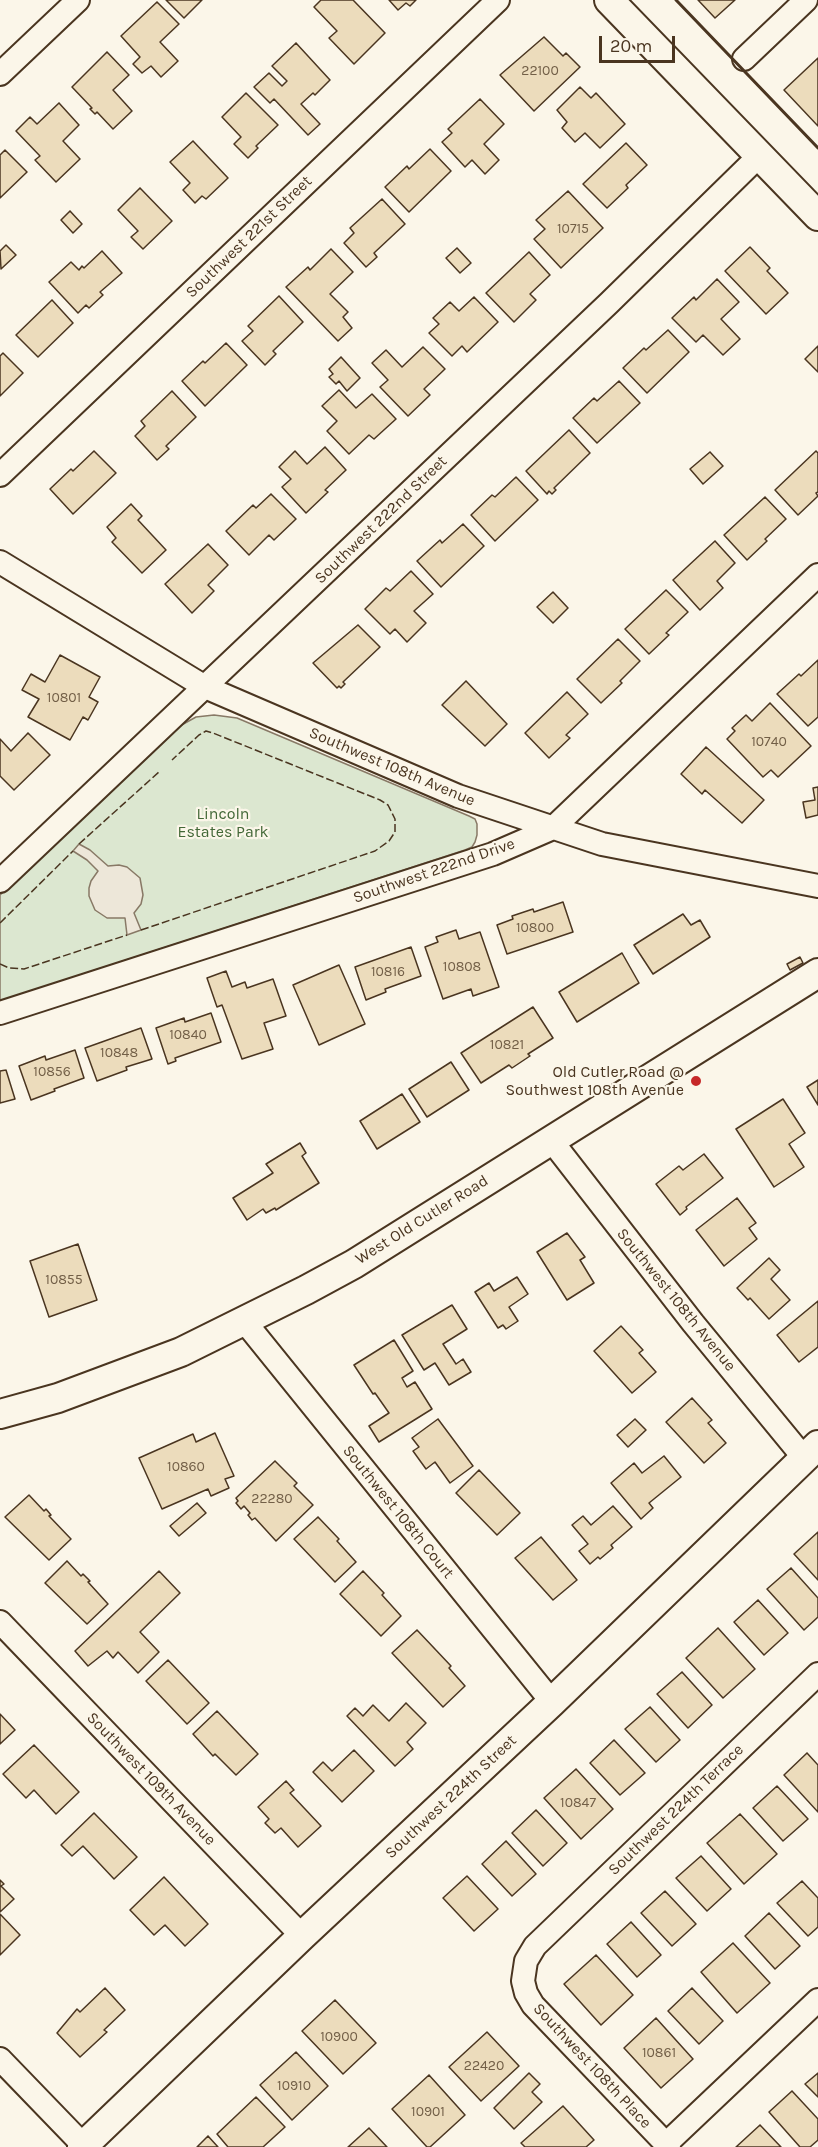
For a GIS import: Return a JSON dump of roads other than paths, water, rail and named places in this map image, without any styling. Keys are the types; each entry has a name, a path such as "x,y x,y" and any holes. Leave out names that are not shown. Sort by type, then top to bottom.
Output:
{"street":[{"path":"0,75 78,0"},
{"name":"Southwest 221st Street","path":"0,475 498,0"},
{"path":"609,0 818,216"},
{"path":"744,59 806,0"},
{"name":"Southwest 222nd Street","path":"0,881 609,303 760,155"},
{"name":"Southwest 108th Avenue","path":"0,562 206,687 458,796 602,844 818,886"},
{"name":"Southwest 222nd Drive","path":"0,1013 493,854 553,828 818,575"},
{"name":"West Old Cutler Road","path":"0,1414 58,1398 181,1352 244,1322 354,1264 818,973"},
{"name":"Southwest 108th Avenue","path":"551,1140 693,1323 811,1451"},
{"name":"Southwest 108th Court","path":"244,1322 552,1702"},
{"name":"Southwest 224th Street","path":"84,2146 302,1936 552,1702 811,1451"},
{"name":"Southwest 109th Avenue","path":"0,1622 302,1936"},
{"name":"Southwest 224th Terrace","path":"535,1946 818,1674"},
{"name":"Southwest 108th Place","path":"535,1946 526,1961 523,1981 526,1993 533,2005 668,2146"},
{"path":"668,2146 818,2000"},
{"path":"0,2059 84,2146"}],"place":[{"name":"Old Cutler Road @ Southwest 108th Avenue","path":"696,1081"}],"park label":[{"name":"Lincoln Estates Park","path":"223,823"}]}
